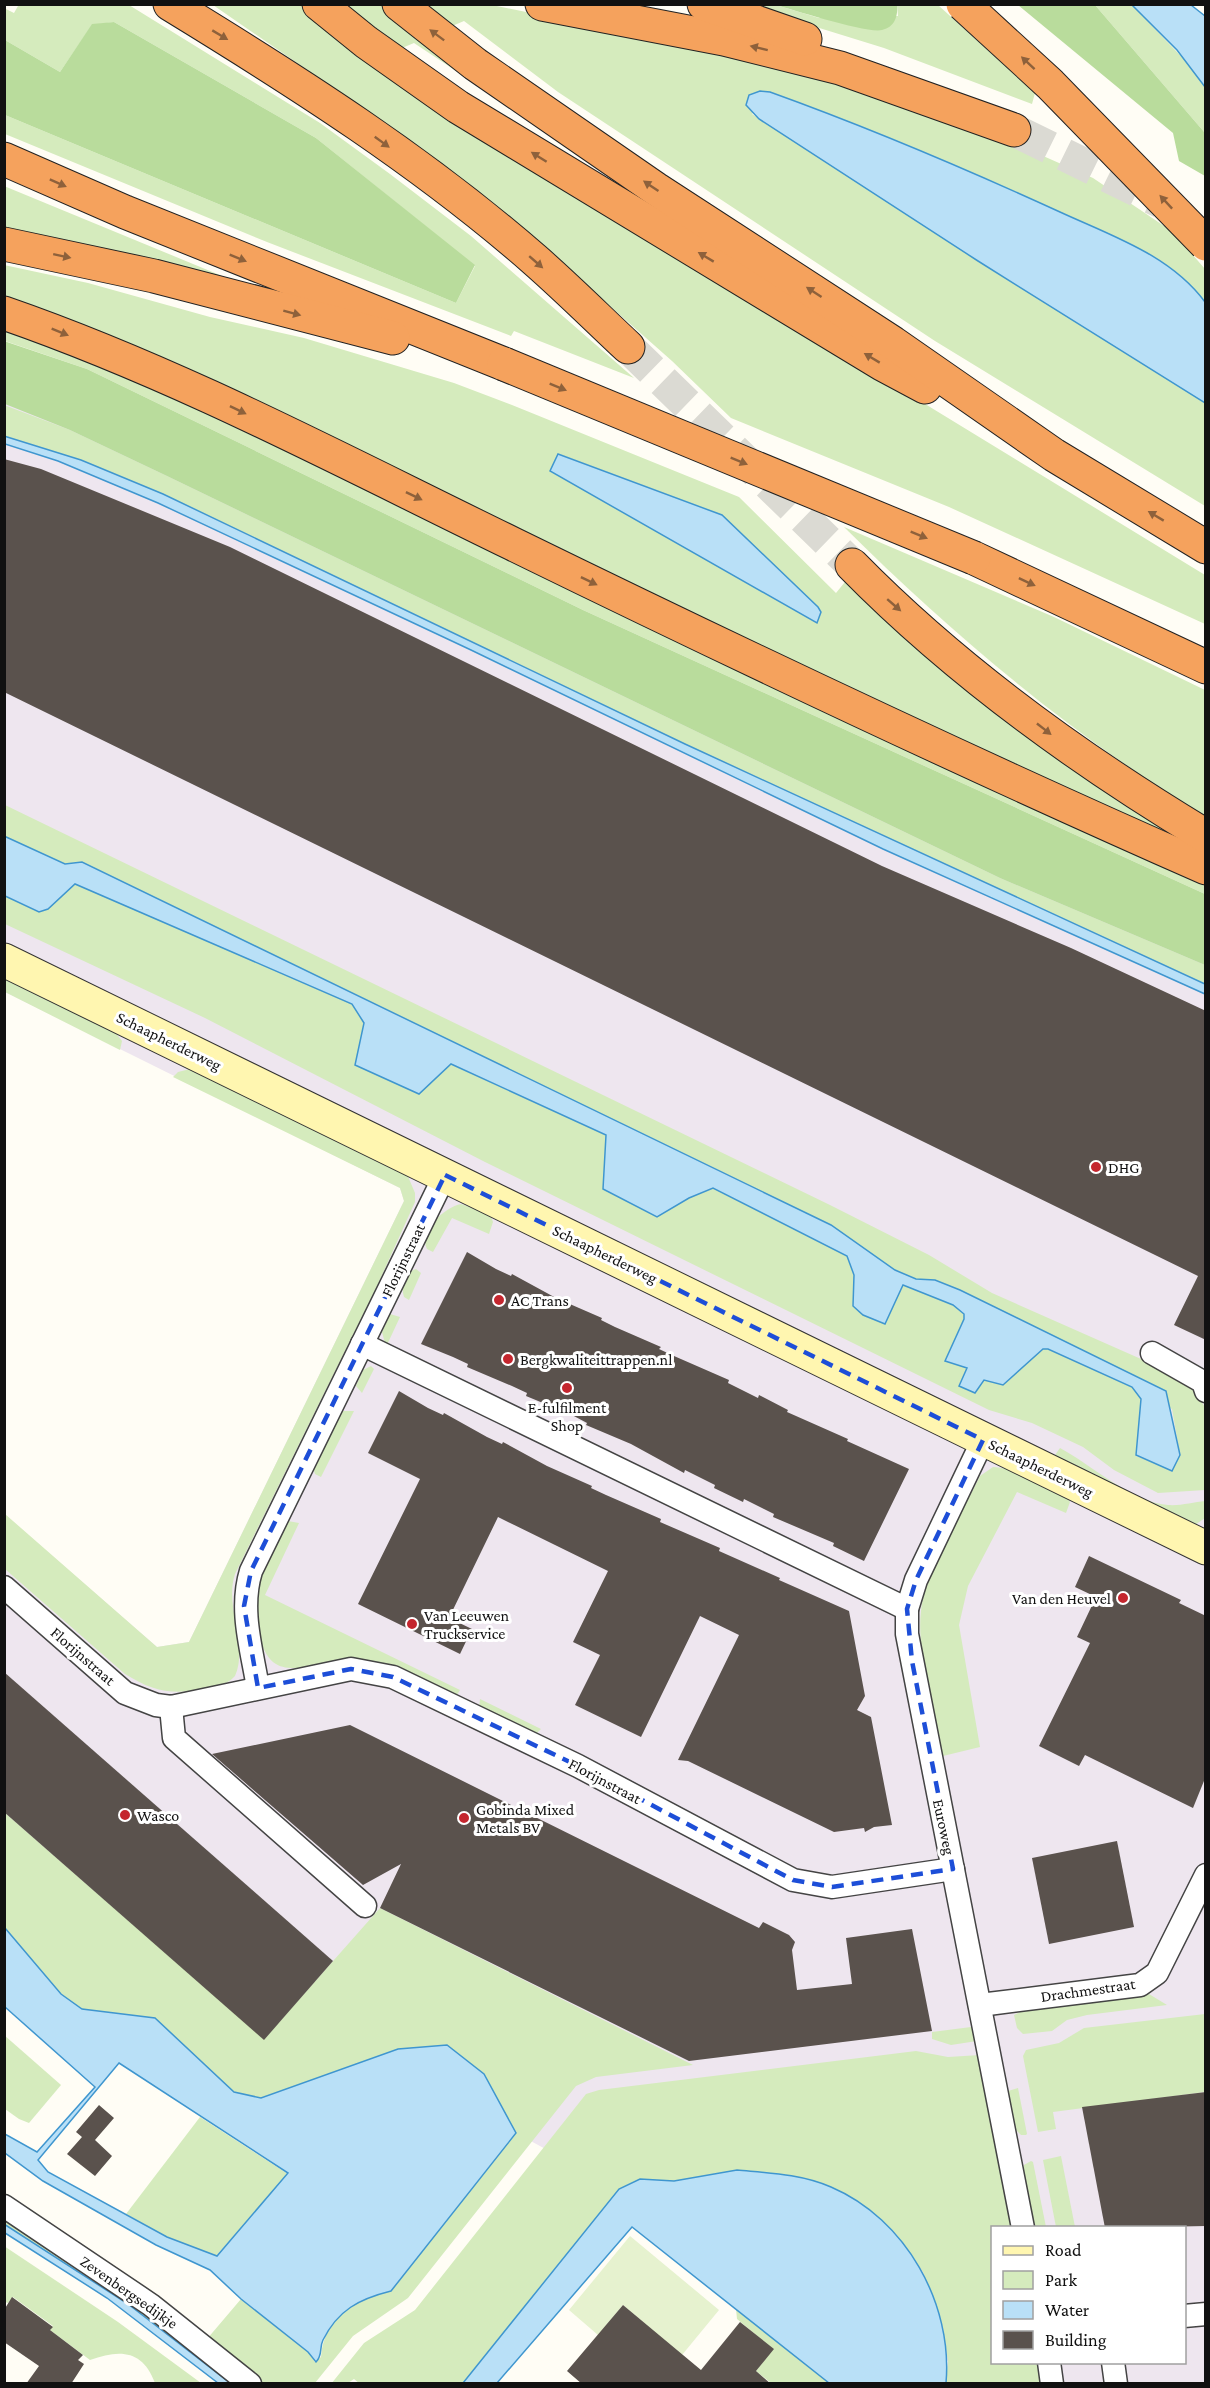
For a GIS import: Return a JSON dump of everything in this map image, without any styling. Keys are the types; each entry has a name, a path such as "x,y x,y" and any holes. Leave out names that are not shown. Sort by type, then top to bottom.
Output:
{"highway":[{"path":"170,4 359,125 443,186 534,260 628,347"},
{"path":"319,4 366,42 458,107 882,364 1054,454"},
{"path":"399,4 475,64 656,189 893,344 1054,454 1206,547"},
{"path":"542,4 724,39 840,68 1017,131 871,60 704,4"},
{"path":"963,4 1050,84 1206,244"},
{"path":"4,159 125,212 504,364 974,558 1206,667"},
{"path":"4,244 154,276 504,364"},
{"path":"4,313 57,331 206,394 737,654 1206,868"},
{"path":"852,565 966,668 1055,737 1138,795 1206,836"}],"street":[{"name":"Schaapherderweg","path":"4,960 1206,1548"},
{"name":"Florijnstraat","path":"258,1688 244,1606 245,1589 260,1552 445,1175"},
{"path":"362,1344 907,1609"},
{"path":"1152,1353 1203,1382 1206,1391"},
{"name":"Euroweg","path":"983,1440 915,1580 907,1609 912,1661 1023,2226"},
{"name":"Florijnstraat","path":"4,1587 125,1693 138,1700 171,1707 351,1669 393,1677 578,1766 794,1880 832,1887 953,1869"},
{"path":"171,1707 174,1738 364,1906"},
{"name":"Drachmestraat","path":"980,2005 1140,1985 1157,1973 1206,1875"},
{"name":"Zevenbergsedijkje","path":"4,2206 151,2305 250,2384"},
{"path":"1186,2316 1206,2314"},
{"path":"1048,2364 1052,2384"},
{"path":"1113,2364 1116,2384"}],"highlighted area":[{"path":"445,1175 983,1440 916,1580 907,1609 912,1661 953,1869 832,1887 793,1880 578,1766 393,1677 351,1669 258,1688 244,1606 251,1571"}],"shaded area":[{"path":"5,387 1205,925 1205,2383 946,2383 948,2361 737,2170 619,2189 516,2133 261,2098 5,1928 4,1514 157,1647 189,1642 404,1201 400,1188 5,992"}],"green space":[{"path":"15,5 129,5 320,123 390,174 471,236 634,378 514,331 511,336 267,242 5,134 5,115 456,303 475,266 316,138 114,22 92,25 60,72 5,40 4,8 14,13 18,6"},
{"path":"213,5 492,5 768,62 984,130 1093,178 1173,232 1205,269 1205,302 1175,271 1139,248 916,149 770,92 752,114 978,261 1205,403 1205,506 935,341 558,92 464,21 431,35 534,123 414,43 378,58 912,396 1205,575 1205,624 949,507 731,418 672,361 559,261 413,143"},
{"path":"745,5 776,5 819,18 898,16 897,5 938,5 1035,93 1032,104 884,48"},
{"path":"776,5 897,5 897,9 895,20 890,26 882,30 874,30 847,25"},
{"path":"1018,5 1095,5 1205,133 1205,176 1179,161 1173,133"},
{"path":"1095,5 1132,5 1201,77 1205,87 1205,133"},
{"path":"114,22 316,138 475,265 456,303 5,115 5,40 60,72 92,24"},
{"path":"4,186 261,292 5,227"},
{"path":"4,265 88,283 210,317 304,338 454,383 739,497 836,593 849,577 1165,827 1158,839 5,306","holes":["559,454 722,515 818,607"]},
{"path":"5,325 139,381 1205,882 1205,894 583,610 87,369 5,341"},
{"path":"4,341 87,369 583,610 1205,894 1205,965 1000,878 167,476 70,430 5,404"},
{"path":"4,405 70,430 167,476 1000,878 1205,965 1205,984 685,744 163,494 81,460 5,436"},
{"path":"844,527 1054,617 1205,690 1205,816 1108,752 1016,682 928,607"},
{"path":"5,805 830,1205 929,1255 992,1293 1184,1378 1205,1407 1205,1490 1158,1493 1114,1470 1083,1447 1032,1423 989,1410 485,1162 205,1018 5,924 5,896 39,912 48,909 75,883 352,1004 364,1023 356,1065 450,1064 606,1135 603,1189 657,1217 689,1198 713,1188 848,1256 854,1275 853,1306 903,1285 953,1305 964,1314 964,1319 945,1361 967,1368 959,1385 984,1380 1003,1385 1043,1349 1048,1349 1132,1387 960,1290 935,1280 916,1279 895,1270 831,1225 82,862 65,864 5,837","holes":["1133,1387 1172,1409 1180,1455 1172,1470 1136,1456 1141,1399"]},
{"path":"4,974 115,1032 122,1041 120,1050 5,992"},
{"path":"190,1069 407,1174 415,1193 415,1202 378,1284 235,1574 232,1600 238,1638 239,1664 235,1676 214,1687 173,1692 145,1685 125,1674 5,1569 5,1514 157,1647 189,1642 404,1201 400,1188 173,1077 178,1072"},
{"path":"461,1204 490,1214 493,1222 489,1234 452,1218 433,1252 427,1249 426,1235 435,1221 448,1210"},
{"path":"416,1269 421,1273 409,1300 404,1297 403,1284 406,1276"},
{"path":"390,1314 400,1317 386,1347 382,1332"},
{"path":"371,1366 374,1369 362,1393 356,1386 363,1370"},
{"path":"354,1411 321,1477 315,1474 313,1467 339,1413"},
{"path":"1060,1448 1112,1482 1140,1497 1168,1505 1205,1501 1205,1518 1192,1527 1087,1478 1055,1455"},
{"path":"993,1467 1013,1470 1046,1483 1070,1502 1066,1513 1017,1492 968,1586 959,1625 980,1747 943,1756 921,1645 921,1611 929,1578 945,1542 980,1476"},
{"path":"288,1521 299,1523 265,1595 460,1690 455,1698 303,1668 279,1666 270,1658 264,1650 258,1628 255,1604 257,1585 265,1562"},
{"path":"480,1699 541,1729 534,1736 479,1708"},
{"path":"4,1812 264,2039 380,1908 693,2065 596,2077 576,2086 408,2298 353,2336 315,2383 262,2383 207,2339 241,2299 308,2352 315,2362 321,2357 323,2343 335,2321 354,2305 391,2291 516,2132 398,2049 261,2098 234,2092 155,2018 82,2009 61,1994 5,1928"},
{"path":"1149,1994 1167,2005 1087,2015 1067,2020 1052,2031 1023,2034 1017,2028 1014,2015 1026,2009"},
{"path":"1205,2014 1205,2092 1053,2112 1056,2129 1038,2132 1023,2056 1026,2050 1059,2043 1084,2028"},
{"path":"971,2027 977,2041 951,2045 932,2039 932,2032"},
{"path":"4,2035 61,2085 29,2123 5,2109"},
{"path":"916,2051 948,2057 980,2055 1013,2226 991,2226 991,2364 1038,2364 1043,2383 946,2383 948,2361 943,2328 923,2272 897,2235 871,2212 832,2188 737,2170 674,2181 640,2179 619,2189 463,2383 360,2384 354,2379 348,2383 331,2384 364,2343 415,2310 586,2094 599,2090"},
{"path":"1018,2088 1026,2135 1021,2135 1016,2130 1008,2091"},
{"path":"200,2117 288,2174 216,2256 167,2237 126,2214"},
{"path":"1061,2156 1075,2226 1056,2226 1043,2160"},
{"path":"1033,2162 1046,2226 1035,2226 1023,2170 1024,2165"},
{"path":"4,2213 239,2383 230,2383 128,2304 5,2224"},
{"path":"630,2236 719,2310 682,2355 623,2305 598,2335 569,2310"},
{"path":"4,2246 118,2322 201,2383 155,2383 144,2364 129,2355 111,2354 90,2360 50,2330 53,2326 13,2297 8,2303 5,2302"},
{"path":"736,2309 829,2383 771,2383 756,2371 773,2349 737,2319"}],"water":[{"path":"1132,5 1191,5 1205,16 1205,87 1177,50"},
{"path":"760,91 770,92 807,106 952,164 1139,248 1175,271 1205,302 1205,403 978,261 759,119 746,105 749,95"},
{"path":"4,436 81,460 163,494 685,744 1205,984 1205,994 883,849 471,650 158,503 58,461 5,444"},
{"path":"558,454 722,515 818,607 821,612 817,623 550,471"},
{"path":"4,836 65,864 82,862 831,1225 895,1270 916,1279 935,1280 960,1290 1166,1391 1180,1455 1172,1471 1136,1455 1141,1399 1132,1387 1048,1349 1043,1349 1003,1385 984,1380 975,1393 959,1386 967,1368 945,1361 964,1319 964,1314 953,1305 903,1285 885,1324 863,1315 853,1306 854,1275 847,1256 713,1188 689,1198 657,1217 603,1189 606,1135 451,1064 419,1094 355,1065 364,1023 352,1004 75,884 48,909 39,912 5,896"},
{"path":"5,1928 61,1994 82,2009 155,2018 234,2092 261,2098 398,2049 447,2045 484,2074 516,2133 391,2291 359,2302 335,2321 323,2340 316,2362 308,2352 241,2299 210,2270 156,2245 43,2181 5,2153 5,2134 37,2152 95,2087 5,2007","holes":["119,2063 288,2173 217,2256 167,2237 48,2172 38,2160"]},
{"path":"737,2170 785,2175 820,2183 858,2201 882,2220 902,2242 919,2267 932,2295 942,2324 946,2353 946,2383 829,2383 632,2227 497,2383 463,2383 619,2189 640,2179 674,2181"},
{"path":"4,2224 128,2304 230,2383 218,2383 107,2298 5,2233"}],"building":[{"path":"4,459 41,469 230,547 882,866 1071,948 1206,1011 1206,1340 1174,1325 1198,1276 4,692"},
{"path":"467,1252 496,1269 511,1276 512,1274 556,1298 602,1318 601,1320 615,1327 661,1347 659,1349 729,1380 728,1383 758,1398 759,1395 788,1410 787,1412 909,1469 864,1561 833,1546 834,1543 773,1517 774,1514 744,1499 743,1502 714,1488 715,1485 685,1470 684,1473 631,1444 586,1425 587,1423 572,1415 526,1396 527,1393 421,1344"},
{"path":"399,1391 428,1408 443,1415 444,1413 487,1437 502,1444 503,1442 547,1466 592,1486 591,1488 661,1519 660,1522 720,1548 719,1551 849,1611 865,1696 857,1710 871,1717 892,1825 874,1827 865,1832 864,1828 834,1832 688,1761 678,1760 739,1635 700,1616 641,1737 575,1705 600,1655 573,1642 608,1571 498,1517 449,1618 472,1629 460,1654 358,1604 420,1479 368,1453"},
{"path":"1089,1556 1181,1600 1179,1603 1206,1616 1206,1776 1193,1808 1085,1755 1079,1766 1039,1746 1090,1643 1077,1637 1096,1597 1075,1587"},
{"path":"4,1672 333,1961 264,2040 4,1812"},
{"path":"350,1725 759,1928 763,1922 789,1935 795,1942 792,1950 797,1990 852,1984 846,1938 912,1929 932,2031 689,2061 380,1908 401,1864 363,1885 212,1754"},
{"path":"1117,1841 1134,1927 1049,1944 1032,1858"},
{"path":"1206,2092 1206,2226 1105,2226 1082,2107"},
{"path":"99,2105 114,2118 95,2140 112,2156 95,2176 67,2154 82,2137 76,2132"},
{"path":"12,2297 53,2327 50,2330 83,2355 78,2360 84,2364 71,2384 26,2384 39,2366 4,2342 4,2310"},
{"path":"623,2305 701,2370 740,2322 774,2349 756,2371 771,2384 582,2384 567,2371"}],"tunnel":[{"path":"1020,133 1161,202"},
{"path":"628,347 852,565"}],"place":[{"name":"DHG","path":"1096,1167"},
{"name":"AC Trans","path":"499,1300"},
{"name":"Bergkwaliteittrappen.nl","path":"508,1359"},
{"name":"E-fulfilment Shop","path":"567,1388"},
{"name":"Van den Heuvel","path":"1123,1598"},
{"name":"Van Leeuwen Truckservice","path":"412,1624"},
{"name":"Wasco","path":"125,1815"},
{"name":"Gobinda Mixed Metals BV","path":"464,1818"}]}
